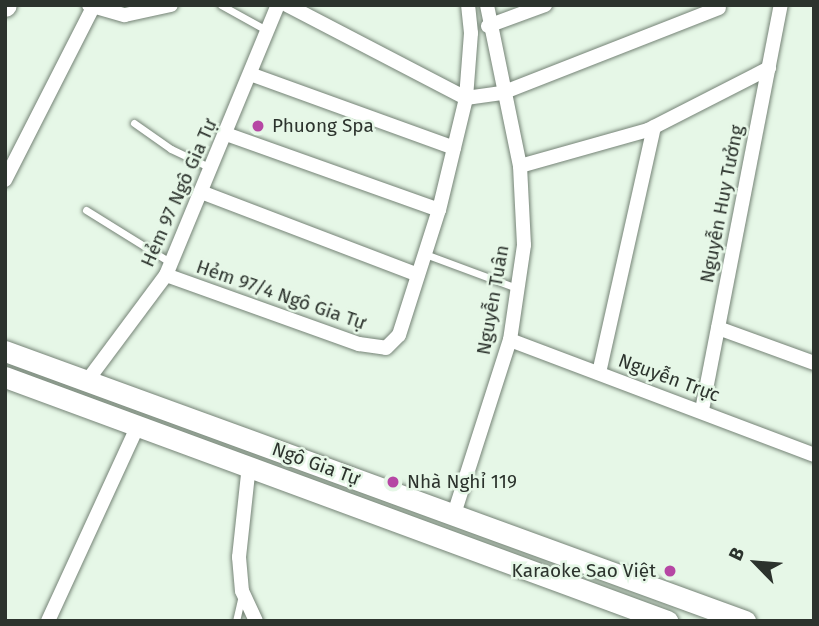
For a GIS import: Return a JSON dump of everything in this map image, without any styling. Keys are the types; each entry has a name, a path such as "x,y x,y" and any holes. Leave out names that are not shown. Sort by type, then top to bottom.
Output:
{"main road":[{"name":"Ngô Gia Tự","path":"5,351 746,621"},
{"name":"Ngô Gia Tự","path":"5,377 667,621"},
{"path":"69,400 87,381"},
{"path":"249,465 258,443"},
{"path":"447,538 454,514"},
{"path":"678,621 687,599"}],"street":[{"path":"5,180 91,6 125,15 172,5"},
{"name":"Hẻm 97 Ngô Gia Tự","path":"87,381 169,269 278,5"},
{"path":"287,5 466,99 502,93 719,8"},
{"path":"201,192 418,275 439,210 466,99 471,33 468,5"},
{"name":"Nguyễn Tuân","path":"454,514 510,340 524,246 520,166 502,93 486,5"},
{"path":"488,26 545,5"},
{"name":"Nguyễn Huy Tưởng","path":"702,410 781,5"},
{"path":"520,166 654,127 769,68"},
{"path":"250,74 454,148"},
{"path":"599,373 654,127"},
{"path":"226,134 439,210"},
{"name":"Hẻm 97/4 Ngô Gia Tự","path":"169,269 378,349 386,348 399,335 418,275"},
{"path":"718,328 814,363"},
{"name":"Nguyễn Trực","path":"510,340 702,410 814,455"},
{"path":"48,621 138,425"},
{"path":"249,465 240,541 242,591 256,621"}],"lane":[{"path":"220,5 268,31"},
{"path":"134,122 171,149 212,168"},
{"path":"86,210 169,269"},
{"path":"425,254 519,289"},
{"path":"236,621 242,591"}],"place":[{"name":"Phuong Spa","path":"258,126"},
{"name":"Nhà Nghỉ 119","path":"393,482"},
{"name":"Karaoke Sao Việt","path":"670,571"}]}
